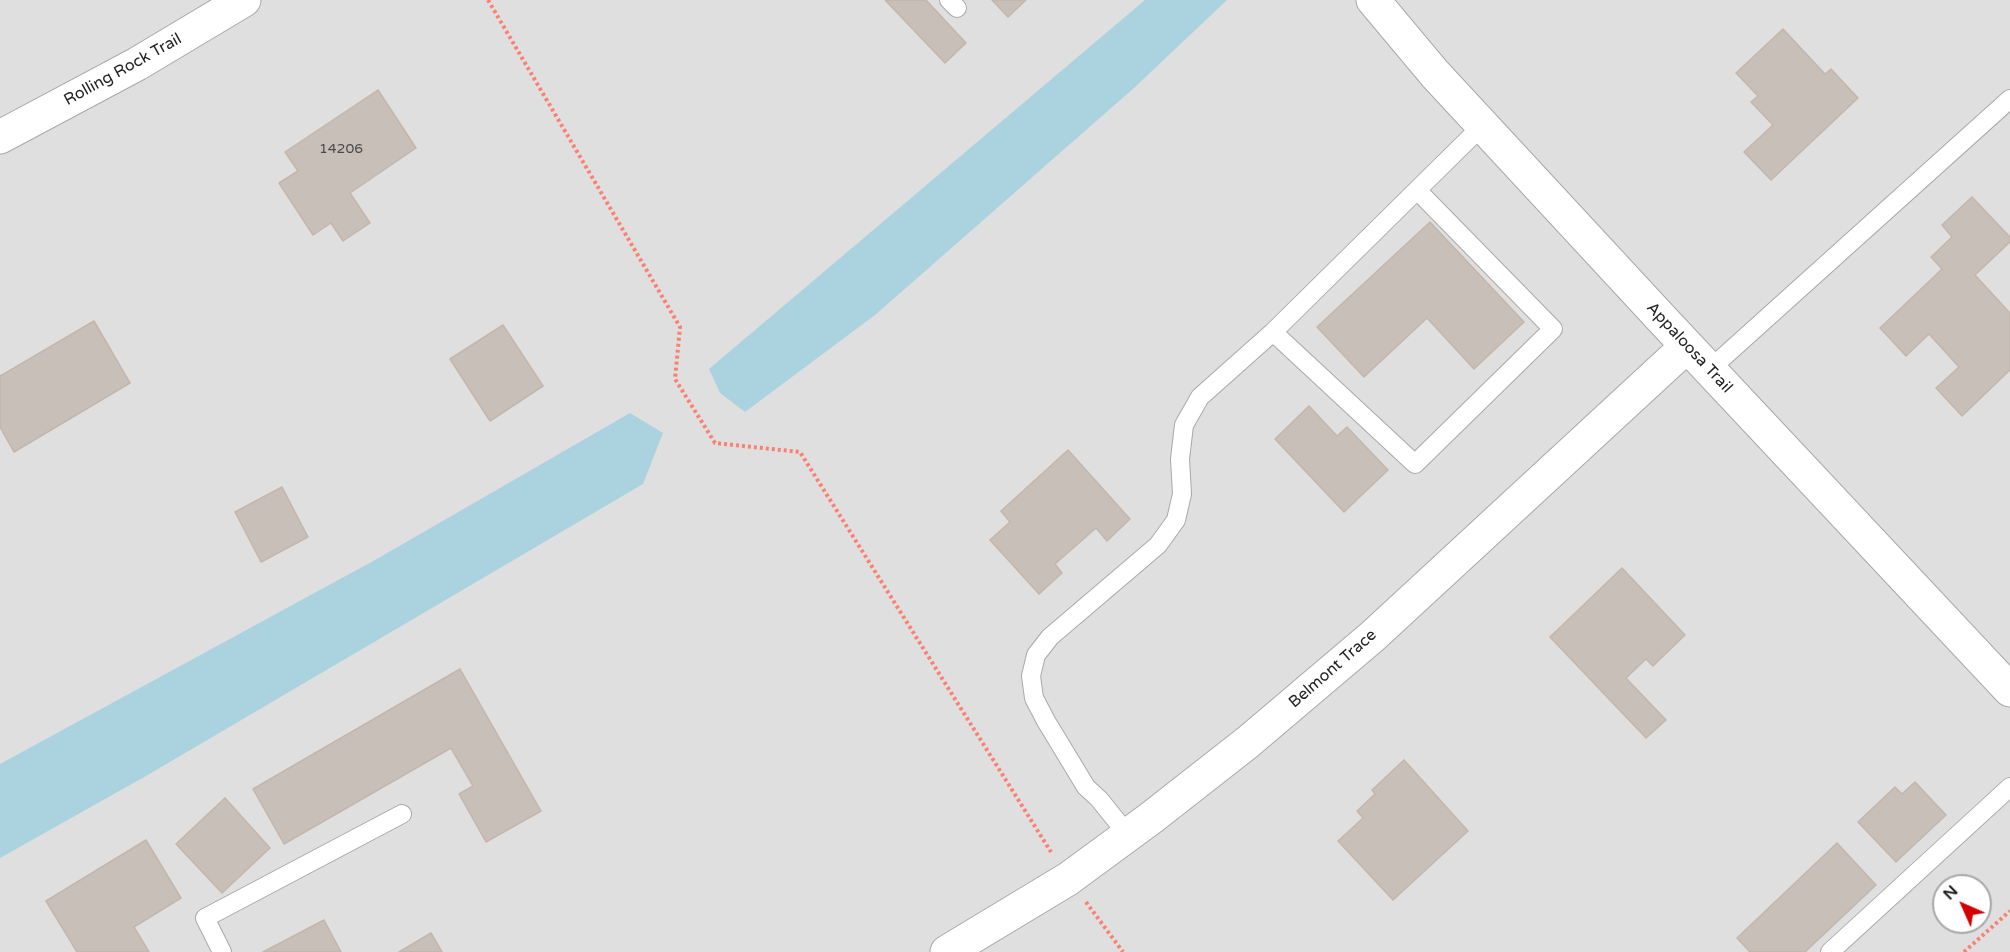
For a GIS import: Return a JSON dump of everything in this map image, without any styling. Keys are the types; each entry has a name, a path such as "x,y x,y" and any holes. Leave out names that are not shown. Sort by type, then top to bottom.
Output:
{"street":[{"name":"Rolling Rock Trail","path":"0,137 137,64 244,0"},
{"name":"Appaloosa Trail","path":"1373,0 1435,74 2010,690"},
{"name":"Belmont Trace","path":"947,952 1068,879 1248,742 1372,636 1687,346"}],"lane":[{"path":"1709,370 2010,99"},
{"path":"1128,835 1086,787 1034,698 1031,676 1036,655 1050,637 1158,545 1176,520 1182,494 1180,459 1184,425 1200,397 1273,332 1483,125"},
{"path":"1273,332 1415,464 1553,330 1417,190"},
{"path":"1830,952 2010,786"},
{"path":"222,952 205,918 402,814"}],"path":[{"path":"488,0 680,327 675,379 715,443 800,452 1068,879 1123,952"},
{"path":"1964,952 2010,910"}],"shaded area":[{"path":"0,0 2010,0 2010,952 0,952"}],"water":[{"path":"1145,0 1227,0 1134,88 875,315 745,412 720,393 709,369"},
{"path":"630,413 663,433 643,484 146,776 0,858 0,764 375,560"}],"building":[{"path":"885,0 926,0 966,43 945,63"},
{"path":"992,0 1026,0 1008,17"},
{"path":"1783,29 1825,74 1831,69 1858,98 1771,180 1744,152 1773,125 1751,102 1758,96 1736,73"},
{"path":"378,90 416,148 350,193 370,223 343,241 331,223 313,235 279,183 298,171 285,152"},
{"path":"1972,197 2010,237 2010,242 1975,275 2010,313 2010,370 1962,416 1936,388 1959,367 1929,334 1906,356 1880,328 1942,269 1931,257 1952,237 1942,225"},
{"path":"1430,222 1524,322 1474,369 1427,318 1364,377 1317,327"},
{"path":"94,321 130,383 14,452 0,427 0,376"},
{"path":"503,325 543,386 490,421 450,359"},
{"path":"1309,406 1337,436 1347,427 1388,470 1344,512 1275,439"},
{"path":"1068,450 1130,519 1107,541 1096,528 1055,564 1062,573 1039,594 990,540 1010,522 1001,511"},
{"path":"282,487 308,537 261,562 235,512"},
{"path":"1622,568 1685,635 1653,666 1646,659 1626,678 1666,720 1646,738 1550,637"},
{"path":"460,669 541,811 486,842 459,794 473,786 451,748 284,844 253,789"},
{"path":"1404,760 1468,831 1393,900 1338,841 1363,818 1357,811 1375,794 1372,790"},
{"path":"1915,782 1946,815 1896,862 1858,822 1895,787 1902,794"},
{"path":"225,798 270,848 222,893 176,844"},
{"path":"146,840 181,898 134,927 149,952 77,952 46,901"},
{"path":"1837,843 1876,885 1805,952 1750,952 1737,938"},
{"path":"324,920 341,952 263,952"},
{"path":"431,933 442,952 399,952"}]}
